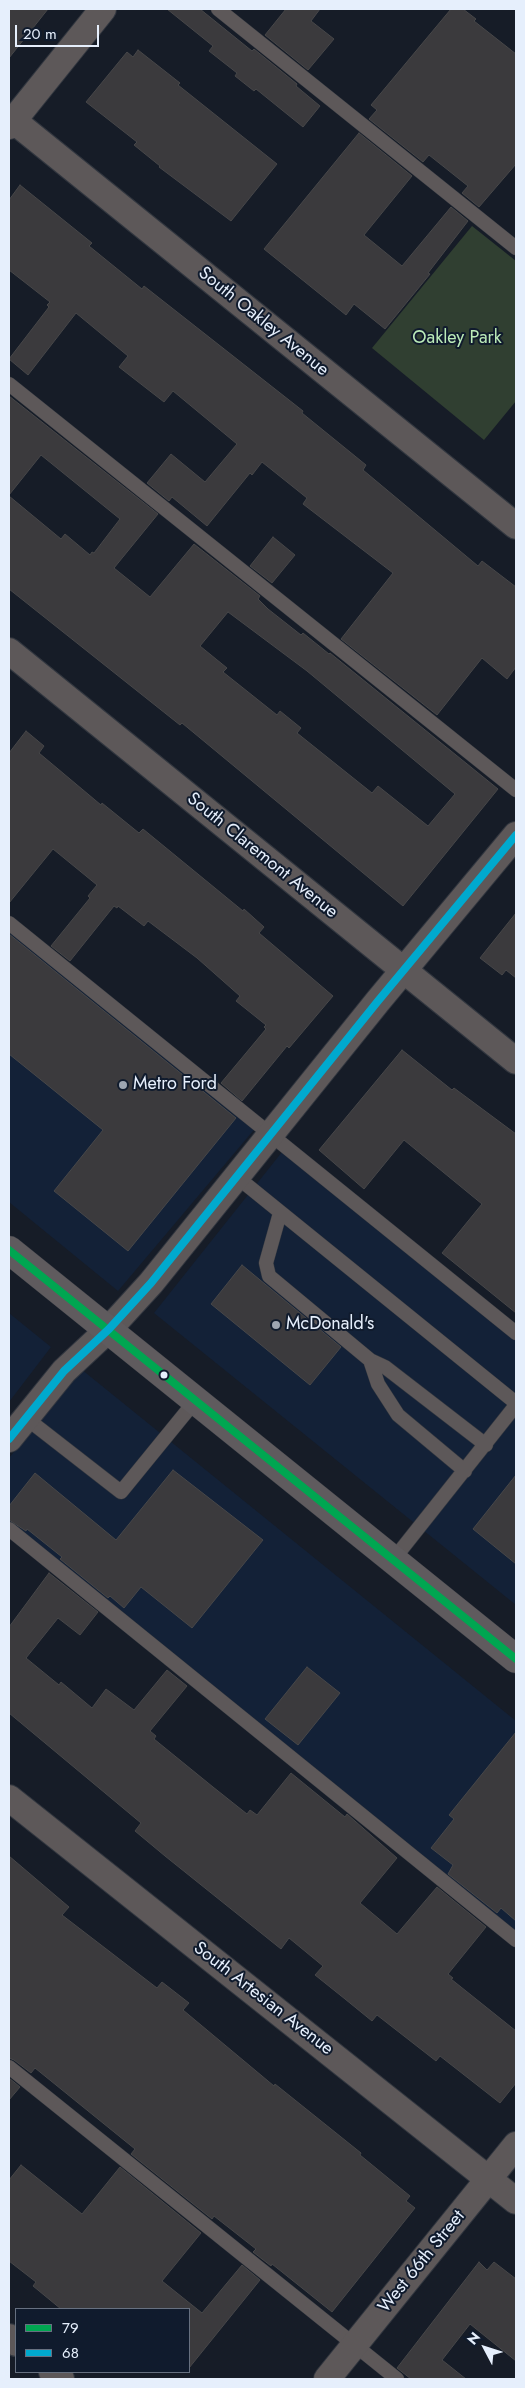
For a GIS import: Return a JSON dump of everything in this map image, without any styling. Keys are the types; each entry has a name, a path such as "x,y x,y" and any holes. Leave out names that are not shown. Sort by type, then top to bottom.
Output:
{"main road":[{"path":"9,1250 516,1659"}],"street":[{"path":"10,121 103,9"},
{"name":"South Oakley Avenue","path":"10,121 516,526"},
{"name":"South Claremont Avenue","path":"9,651 516,1061"},
{"path":"9,1439 64,1371 151,1284 403,971 516,835"},
{"name":"South Artesian Avenue","path":"9,1798 516,2201"},
{"name":"West 66th Street","path":"327,2379 516,2145"}],"lane":[{"path":"218,9 516,248"},
{"path":"9,384 516,790"},
{"path":"9,923 516,1333"},
{"path":"237,1177 516,1404 486,1445 393,1560"},
{"path":"280,1213 266,1263 269,1276 370,1360 385,1367 486,1445"},
{"path":"370,1360 378,1384 398,1415 465,1471"},
{"path":"26,1418 121,1492 196,1400"},
{"path":"9,1529 516,1940"},
{"path":"9,2067 397,2379"}],"shaded area":[{"name":"Metro Ford","path":"9,923 258,1125 118,1291 9,1202"},
{"path":"286,1147 516,1333 516,1605 154,1313"},
{"path":"9,1313 51,1347 9,1402"},
{"path":"81,1369 516,1721 516,1940 9,1529 9,1458"}],"green space":[{"name":"Oakley Park","path":"472,226 516,261 516,401 484,440 372,348"}],"building":[{"path":"9,9 48,9 9,58"},
{"path":"167,9 200,9 252,51 254,49 297,84 296,86 320,106 303,127 256,89 254,91 235,76 237,73 209,51 213,46"},
{"path":"286,9 320,9 311,21 334,39 308,70 265,35"},
{"path":"451,9 463,9 476,19 474,21 516,54 516,164 479,207 462,193 468,186 429,155 423,162 369,119 377,110 371,105"},
{"path":"138,50 180,83 178,85 277,164 231,221 159,167 134,145 137,142 86,102 127,52 133,57"},
{"path":"359,133 412,176 364,235 402,266 451,207 468,221 428,273 430,274 385,329 354,304 346,315 264,249"},
{"path":"20,185 92,243 89,246 142,289 144,286 303,411 302,413 366,465 363,470 478,566 482,561 516,587 516,667 507,679 482,658 437,715 341,639 393,573 303,504 307,498 262,462 252,475 250,473 207,526 172,497 169,501 147,483 171,454 205,482 237,444 173,391 164,402 119,367 128,356 76,313 28,375 9,359 49,307 47,305 50,302 9,270 9,200"},
{"path":"9,396 158,514 114,568 150,597 194,544 260,596 258,599 268,609 301,635 303,633 330,653 498,789 403,906 182,723 180,725 9,589 9,496 61,539 65,534 90,555 92,552 94,553 120,519 41,455 9,495","holes":["228,612 307,671 455,794 428,826 378,786 372,793 297,733 301,728 280,711 277,715 223,672 227,668 200,646"]},
{"path":"273,537 295,555 272,583 250,566"},
{"path":"26,731 44,746 39,753 101,805 102,803 139,833 143,829 243,911 244,909 264,927 259,933 333,996 289,1048 287,1046 242,1101 221,1083 266,1029 264,1027 266,1025 236,1001 240,996 197,958 148,921 144,926 118,906 117,908 114,906 70,961 51,946 90,898 88,896 97,885 53,849 9,903 9,753"},
{"path":"516,913 516,978 506,970 502,975 480,958"},
{"name":"Metro Ford","path":"9,934 236,1118 128,1251 54,1191 103,1130 9,1054"},
{"path":"402,1050 452,1090 454,1088 516,1134 516,1313 442,1253 482,1204 404,1140 364,1189 319,1150"},
{"name":"McDonald's","path":"242,1265 341,1347 310,1385 211,1304"},
{"path":"173,1470 263,1540 192,1628 141,1587 124,1608 110,1596 108,1598 60,1559 62,1557 27,1529 26,1531 9,1520 9,1506 35,1473 116,1540"},
{"path":"516,1475 516,1564 473,1529"},
{"path":"49,1573 98,1612 80,1635 58,1618 26,1658 59,1685 61,1682 92,1708 106,1689 134,1710 167,1670 187,1686 150,1731 156,1736 154,1739 213,1787 247,1814 250,1810 257,1815 291,1773 345,1817 347,1814 397,1858 360,1903 397,1934 437,1887 486,1927 448,1974 453,1978 451,1979 516,2031 516,2083 500,2103 440,2056 436,2061 377,2015 372,2021 315,1975 323,1966 289,1938 281,1949 135,1831 141,1823 9,1713 9,1627"},
{"path":"307,1667 340,1693 298,1745 265,1719"},
{"path":"516,1732 516,1921 501,1908 497,1913 448,1874 453,1865 431,1848 454,1819 449,1815"},
{"path":"9,1856 69,1907 62,1915 157,1988 162,1982 189,2003 183,2010 274,2086 275,2084 361,2153 360,2155 410,2196 406,2201 415,2208 332,2312 272,2264 271,2266 253,2252 256,2249 214,2216 212,2219 131,2154 135,2149 35,2068 31,2073 9,2058"},
{"path":"9,2078 20,2087 9,2100"},
{"path":"21,2165 82,2214 120,2167 201,2233 162,2281 202,2313 242,2265 260,2280 190,2367 190,2308 60,2308 33,2286 36,2282 9,2261 9,2180"},
{"path":"479,2262 487,2270 494,2262 516,2279 516,2361 470,2324 442,2360 466,2379 411,2379 397,2368"}],"transit line":[{"name":"68","path":"9,1439 64,1371 109,1329 151,1283 378,1001 516,835"},
{"name":"79","path":"9,1250 516,1659"}],"place":[{"name":"Metro Ford","path":"123,1085"},
{"name":"McDonald's","path":"276,1325"}]}
